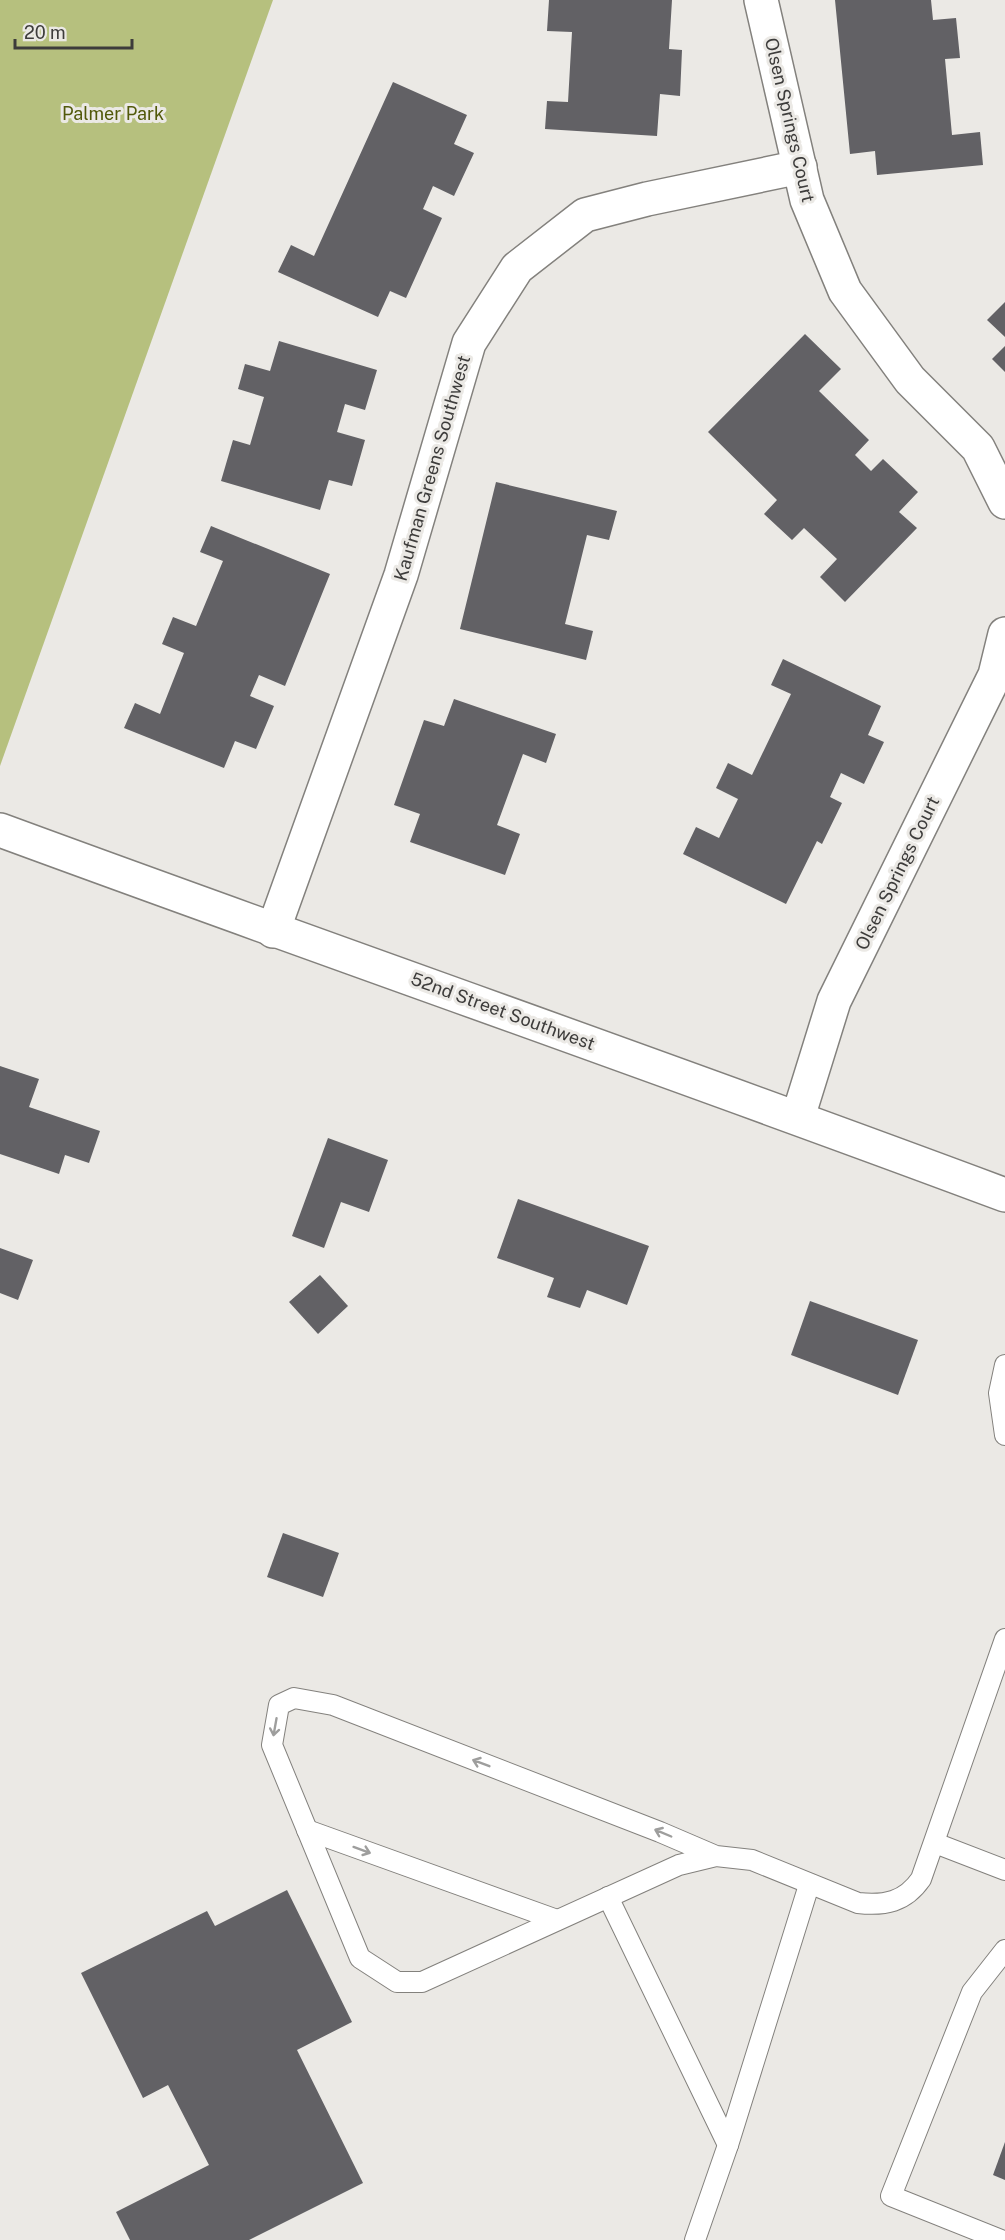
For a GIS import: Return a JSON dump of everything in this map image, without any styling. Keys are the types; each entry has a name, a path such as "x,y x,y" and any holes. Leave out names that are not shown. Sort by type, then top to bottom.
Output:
{"street":[{"name":"Olsen Springs Court","path":"761,0 807,200 845,291 910,381 978,448 1005,502"},
{"name":"Kaufman Greens Southwest","path":"273,931 401,575 469,343 517,268 585,215 647,199 800,167"},
{"name":"Olsen Springs Court","path":"798,1117 834,1001 994,675 1005,633"},
{"name":"52nd Street Southwest","path":"0,830 273,931 479,1001 1005,1195"}],"lane":[{"path":"1005,1365 999,1393 1005,1435"},
{"path":"716,1856 680,1865 422,1982 397,1982 360,1959 272,1744 279,1705 294,1698 333,1705 716,1856 753,1860 809,1885 858,1903 875,1905 902,1899 913,1891 921,1879 1005,1639"},
{"path":"308,1830 557,1920"},
{"path":"935,1843 1005,1870"},
{"path":"695,2240 728,2145 809,1885"},
{"path":"608,1897 728,2145"},
{"path":"1001,2240 891,2196 972,1992 1005,1950"}],"green space":[{"name":"Palmer Park","path":"0,0 273,0 0,766"}],"building":[{"path":"549,0 672,0 669,49 682,50 680,96 660,94 657,136 545,129 547,101 568,102 572,32 547,31"},
{"path":"835,0 931,0 933,20 956,18 960,58 945,59 952,135 980,132 983,165 877,175 875,151 850,154"},
{"path":"393,82 467,115 454,144 474,153 454,196 433,186 423,209 442,218 406,298 390,291 378,317 278,272 291,245 314,256"},
{"path":"1005,302 1005,337 987,320"},
{"path":"805,334 841,369 819,391 869,440 855,455 871,471 883,459 918,492 899,512 917,528 845,602 820,577 837,559 804,528 792,540 764,514 777,500 708,432"},
{"path":"279,341 377,370 365,410 345,404 337,432 365,440 352,486 329,480 320,510 221,481 233,440 250,445 264,397 238,389 245,364 270,371"},
{"path":"1005,346 1005,372 992,359"},
{"path":"496,482 617,511 609,540 587,535 565,624 593,631 586,660 460,629"},
{"path":"211,526 330,574 285,686 259,675 250,696 274,706 256,749 235,741 224,768 124,728 135,703 160,714 184,653 162,644 173,617 196,626 223,561 200,552"},
{"path":"783,659 881,706 868,735 884,742 864,784 841,773 830,797 842,803 822,844 817,841 786,904 683,854 696,827 719,838 738,799 716,788 728,763 752,775 791,694 771,685"},
{"path":"454,699 556,734 546,763 523,754 497,825 520,834 505,875 410,842 420,814 394,805 424,720 444,726"},
{"path":"0,1066 39,1079 29,1107 100,1131 89,1163 65,1155 59,1174 0,1154"},
{"path":"328,1138 388,1160 369,1212 341,1202 324,1248 292,1236"},
{"path":"518,1199 649,1246 627,1305 587,1290 580,1308 547,1297 554,1278 497,1258"},
{"path":"0,1248 33,1260 18,1300 0,1293"},
{"path":"320,1275 348,1306 318,1334 289,1302"},
{"path":"810,1301 918,1340 898,1395 791,1355"},
{"path":"283,1533 339,1553 323,1597 267,1577"},
{"path":"287,1890 352,2022 297,2050 363,2183 249,2240 130,2240 116,2212 209,2165 168,2085 143,2098 81,1973 207,1911 215,1926"},
{"path":"1005,2142 1005,2180 993,2175"}]}
